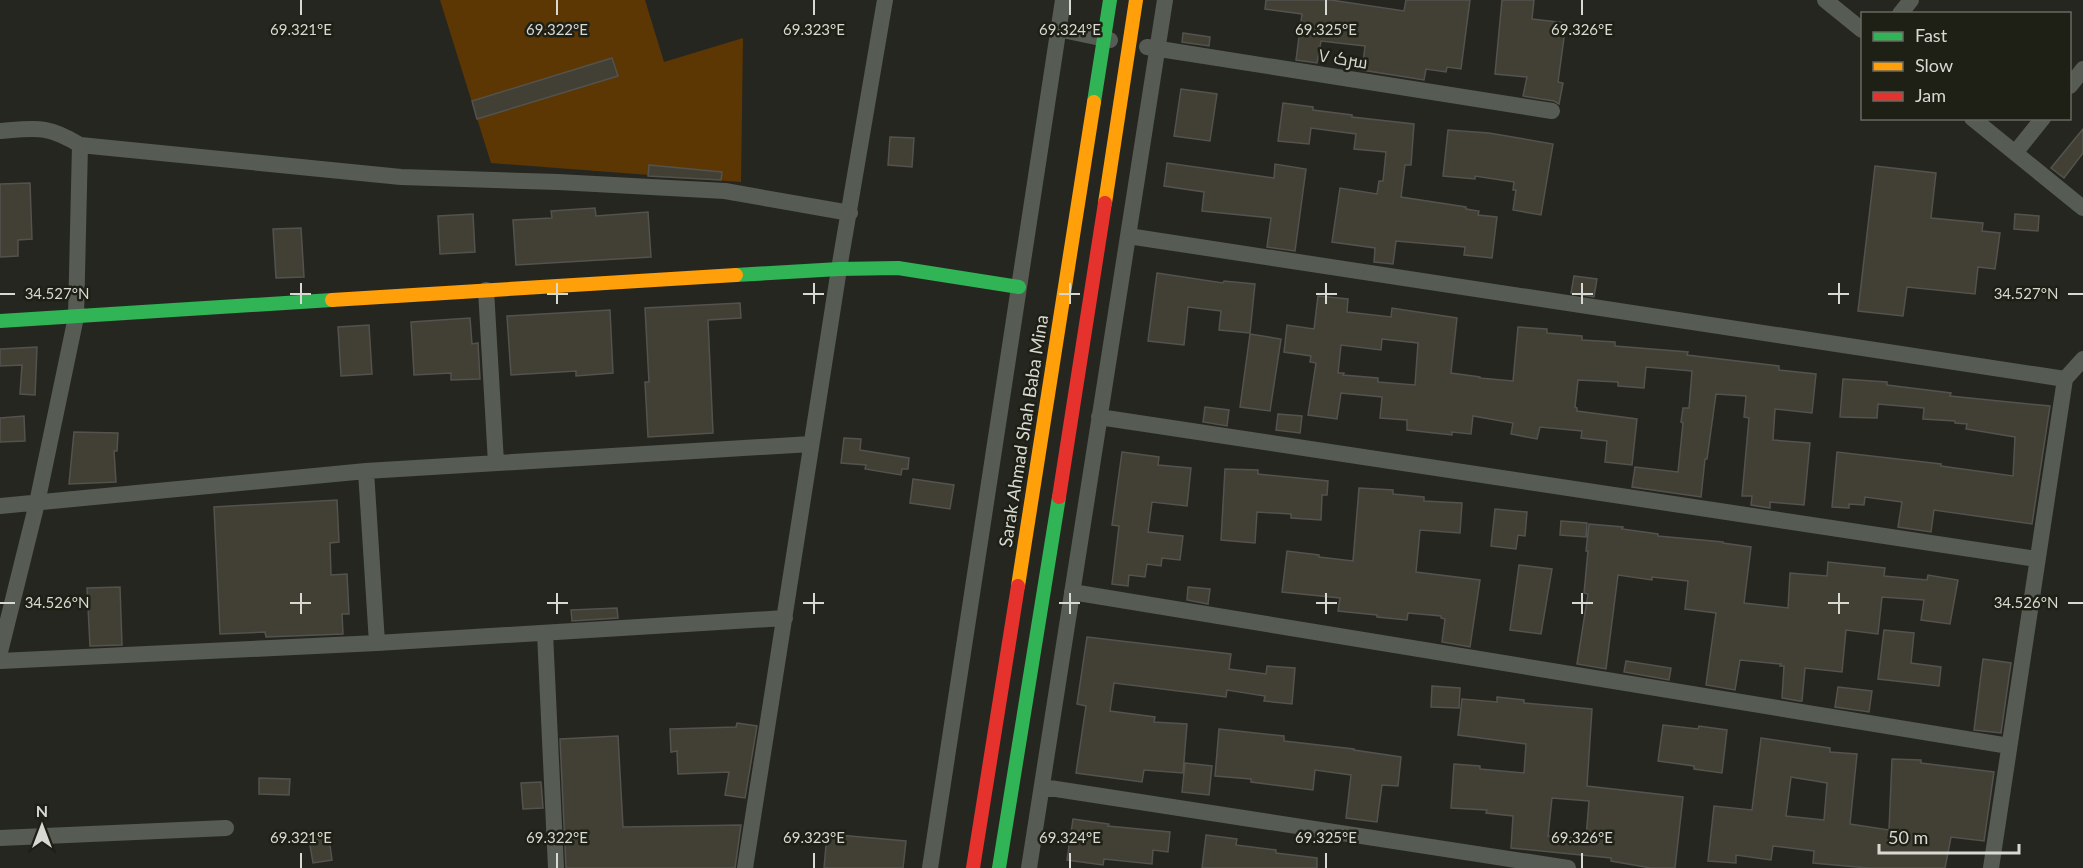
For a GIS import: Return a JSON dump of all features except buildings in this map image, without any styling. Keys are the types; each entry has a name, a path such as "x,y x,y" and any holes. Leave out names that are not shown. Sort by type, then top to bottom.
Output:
{"main road":[{"name":"Sarak Ahmad Shah Baba Mina","path":"973,868 1110,0"},
{"path":"999,868 1074,405 1136,0"},
{"path":"0,321 839,269 898,268 1019,287"}],"street":[{"path":"745,868 839,269 885,0"},
{"path":"930,868 1063,0"},
{"path":"1029,868 1165,0"},
{"path":"1825,0 1861,28"},
{"path":"1902,12 1911,0"},
{"name":"سرک ۷","path":"1058,29 1156,49 1552,111"},
{"path":"2071,85 2083,69"},
{"path":"1974,120 2083,208"},
{"path":"2015,153 2041,120"},
{"path":"0,130 42,128 61,133 80,145 401,177 725,191 850,213"},
{"path":"0,652 37,504 76,317 80,145"},
{"path":"1128,236 2065,379"},
{"path":"486,290 496,463"},
{"path":"1991,868 2065,379 2083,359"},
{"path":"1099,417 2037,559"},
{"path":"0,506 366,471 811,444"},
{"path":"366,471 377,643"},
{"path":"1072,592 2009,746"},
{"path":"0,661 377,643 785,618"},
{"path":"545,633 556,868"},
{"path":"1043,787 1568,868"},
{"path":"0,838 226,828"}],"shaded area":[{"path":"440,0 645,0 664,62 743,38 741,182 491,163"}],"traffic: fast":[{"path":"1094,102 1110,0"},
{"path":"736,275 898,268 1019,287"},
{"path":"0,321 332,300"},
{"path":"999,868 1059,497"}],"traffic: slow":[{"path":"1105,203 1136,0"},
{"path":"1018,586 1094,102"},
{"path":"332,300 736,275"}],"traffic: jam":[{"path":"1059,497 1105,203"},
{"path":"973,868 1018,586"}]}
